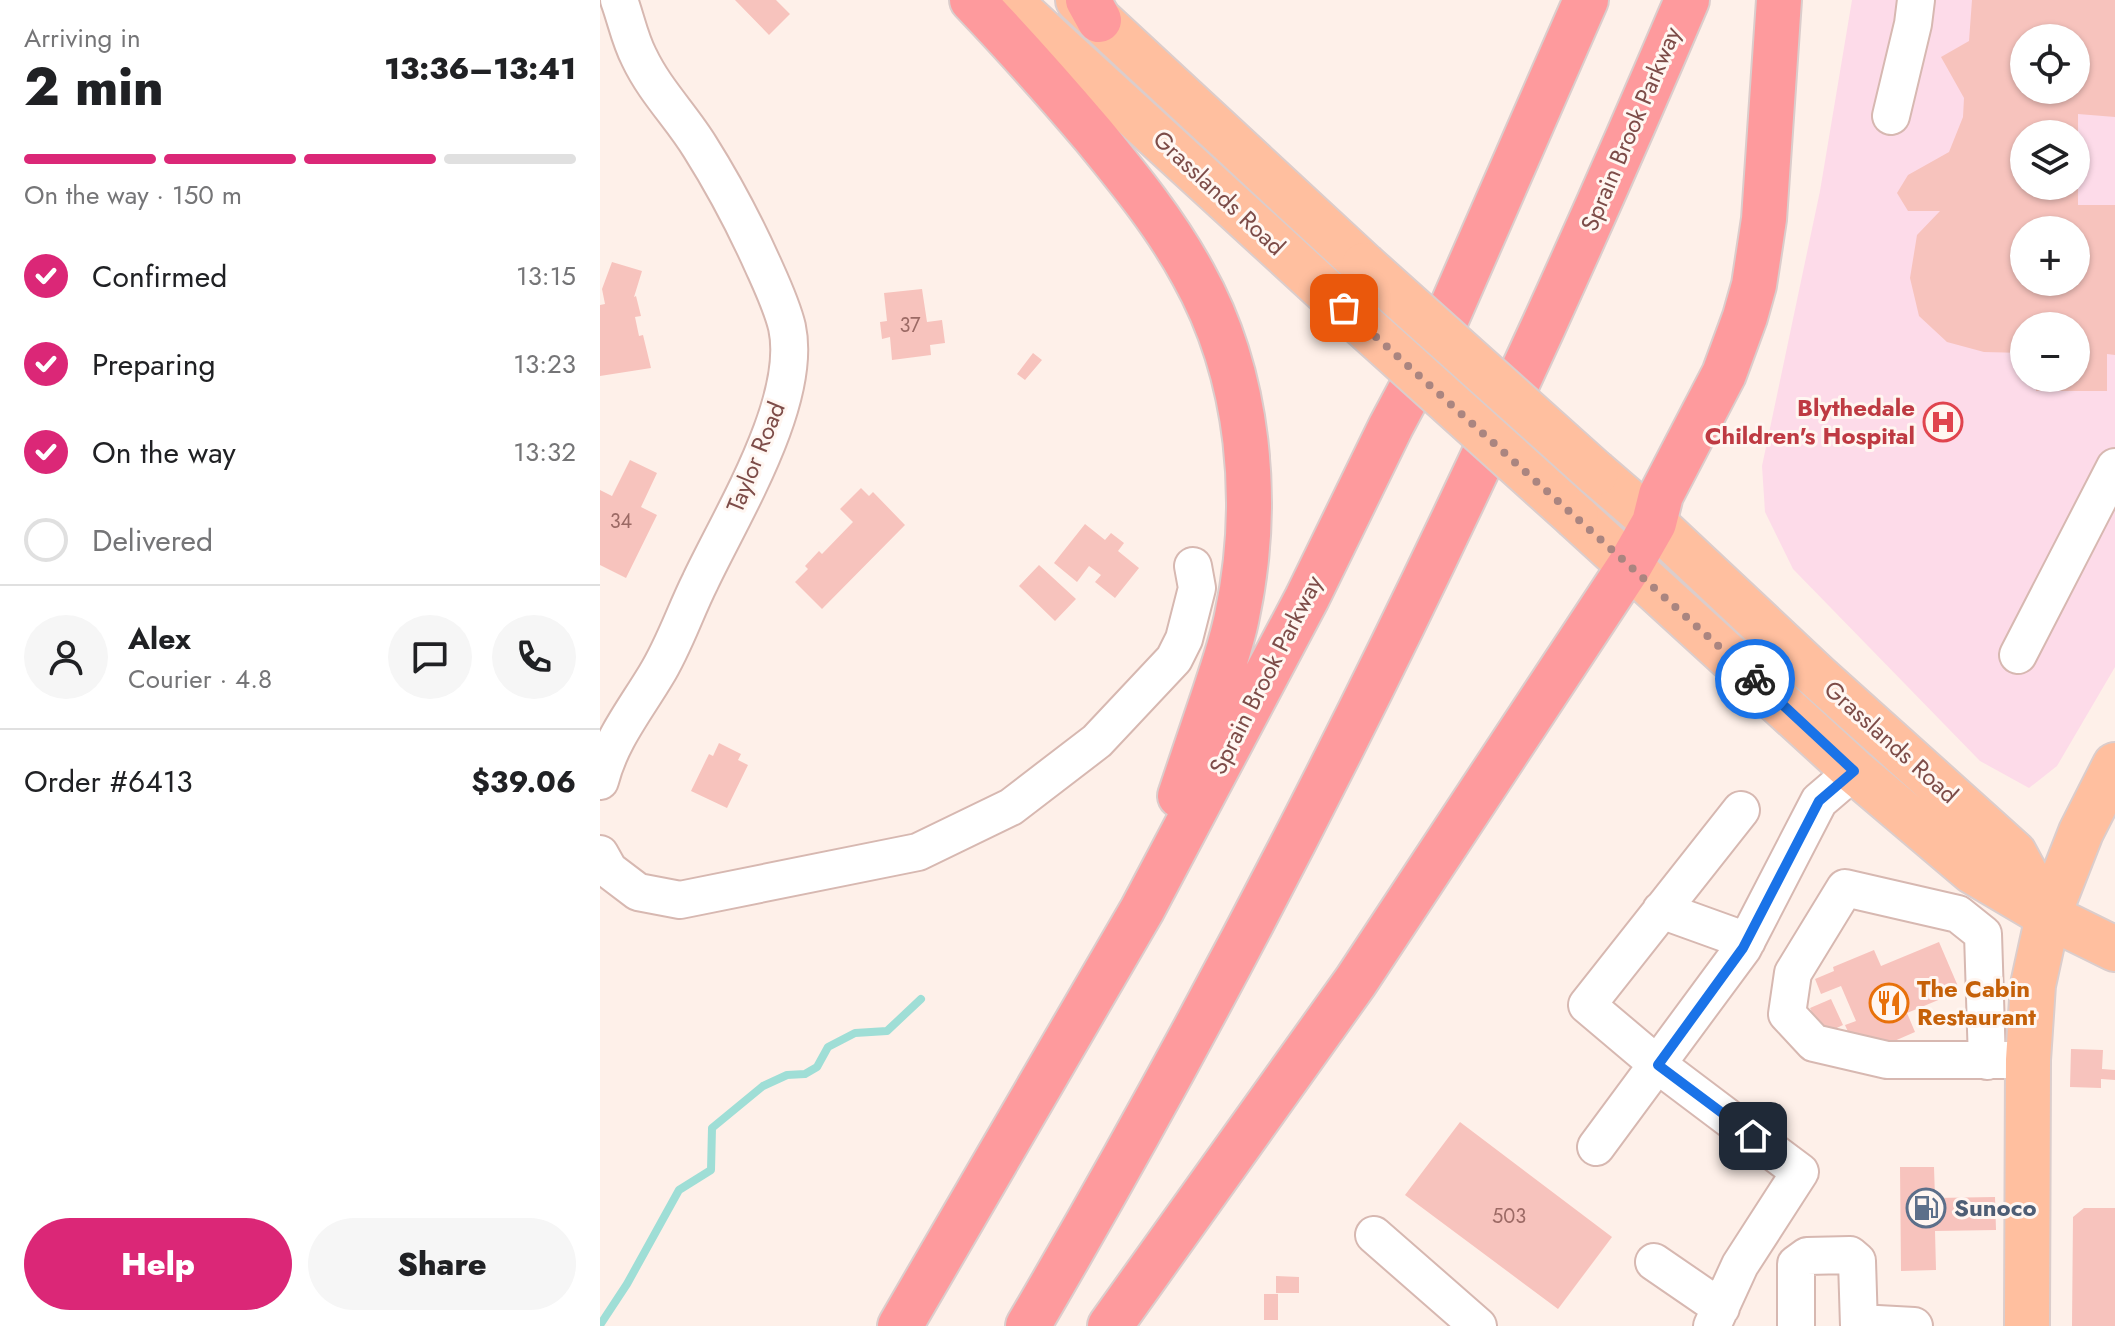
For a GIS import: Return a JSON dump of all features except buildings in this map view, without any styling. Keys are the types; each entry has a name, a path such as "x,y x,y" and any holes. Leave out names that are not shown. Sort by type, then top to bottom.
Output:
{"highway":[{"path":"972,0 1026,57 1116,162 1177,245 1195,276 1220,336 1242,422 1249,512 1237,617 1142,910"},
{"path":"1516,163 1568,0"},
{"name":"Sprain Brook Parkway","path":"900,1326 1142,910 1307,598 1439,336 1586,0"},
{"name":"Sprain Brook Parkway","path":"1028,1326 1178,1059 1382,667 1545,324 1687,0"},
{"path":"1110,1326 1356,981 1630,565 1654,523 1661,495 1735,347 1754,285 1764,219 1779,0"}],"main road":[{"name":"Grasslands Road","path":"1008,0 1854,771 1972,871 2048,916 2115,949"},
{"name":"Grasslands Road","path":"1088,7 1364,265 1654,523 1817,676 2014,853 2048,916"},
{"path":"2027,1326 2008,1060 2033,985 2048,916 2081,832 2115,765"}],"street":[{"name":"Taylor Road","path":"600,781 605,761 628,718 658,673 750,482 771,432 786,381 789,348 787,327 747,229 699,145 663,99 638,56 619,0"},
{"path":"1891,116 1916,0"},
{"path":"2018,655 2115,467"},
{"path":"600,854 609,870 638,892 680,900 918,852 1011,807 1097,741 1174,659 1184,639 1197,588 1193,566"},
{"path":"1596,1147 1747,941 1819,801 1854,771"},
{"path":"1654,1262 1716,1317 1740,1265 1800,1172 1658,1065 1587,1005 1741,810"},
{"path":"1845,888 1958,914 1983,934 2008,1060 1887,1060 1814,1043 1787,1014 1793,973 1845,888"},
{"path":"1661,910 1747,941"},
{"path":"1374,1235 1478,1326"},
{"path":"1796,1326 1796,1264 1807,1256 1850,1255 1857,1261 1859,1324 1914,1326"}],"shaded area":[{"name":"Blythedale Children's Hospital","path":"1852,0 2115,0 2115,667 2057,766 2029,788 1980,761 1793,569 1765,512 1762,466 1820,191"}],"waterway":[{"path":"600,1325 627,1284 679,1190 711,1170 712,1128 763,1086 787,1075 805,1074 817,1067 828,1047 855,1033 887,1031 921,999"}],"way so far":[{"path":"1344,308 1755,679"}],"place":[{"name":"Blythedale Children's Hospital","path":"1943,422"},
{"name":"The Cabin Restaurant","path":"1889,1003"},
{"name":"Sunoco","path":"1926,1208"}],"route":[{"path":"1753,1136 1658,1065 1743,948 1819,801 1854,771 1755,679"}]}
